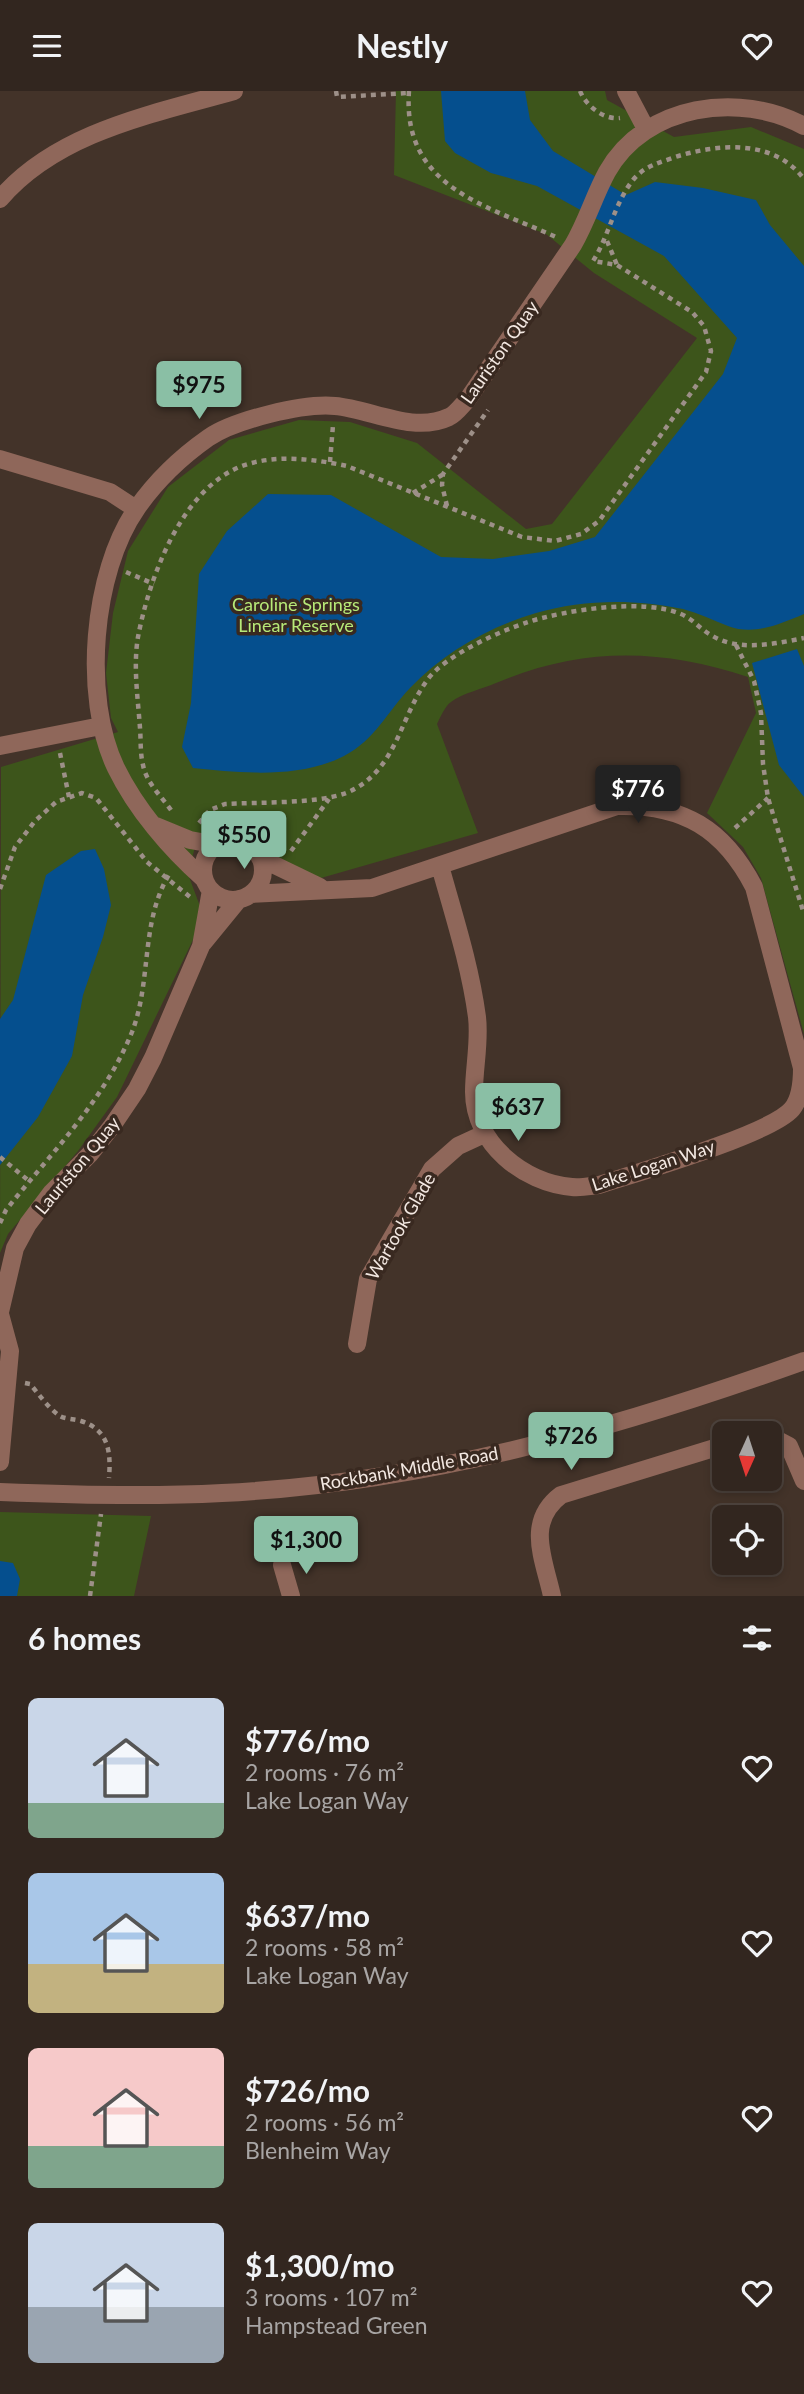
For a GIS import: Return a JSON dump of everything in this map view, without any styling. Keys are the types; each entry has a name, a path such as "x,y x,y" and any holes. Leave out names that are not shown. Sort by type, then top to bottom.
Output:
{"street":[{"path":"0,199 19,177 66,147 138,118 234,91"},
{"path":"626,91 646,129"},
{"name":"Lauriston Quay","path":"0,1462 9,1340 0,1313 15,1248 28,1224 52,1192 90,1154 138,1089 201,946 207,909 208,884 179,857 136,801 116,767 101,726 94,657 100,615 122,535 136,509 170,468 211,436 278,410 334,406 426,423 450,417 468,400 573,245 585,225 608,171 627,146 646,129 679,112 707,105 735,103 762,108 794,119 804,126"},
{"path":"0,459 110,492 136,509"},
{"path":"0,746 101,726"},
{"name":"Lake Logan Way","path":"245,897 372,888 617,806 640,805 665,809 698,822 722,840 740,860 754,887 802,1067 802,1091 792,1108 763,1128 599,1185 573,1188 540,1180 510,1163 484,1134 476,1114 474,1093 478,1021 470,975 440,866"},
{"name":"Lauriston Quay","path":"156,826 190,840 218,845"},
{"path":"227,841 247,844 261,858 262,878 245,897 219,897 208,884 205,859 218,845 227,841"},
{"name":"Lake Logan Way","path":"261,858 279,870 326,890"},
{"name":"Lauriston Quay","path":"201,946 245,897"},
{"name":"Wartook Glade","path":"357,1344 368,1279 432,1168 457,1146 484,1134"},
{"name":"Rockbank Middle Road","path":"0,1492 105,1496 223,1493 335,1483 441,1466 580,1435 693,1401 804,1361"},
{"path":"782,1442 789,1446 804,1481"},
{"path":"552,1596 540,1542 540,1526 549,1504 561,1495 712,1449"},
{"path":"282,1565 290,1596"}],"path":[{"path":"336,91 337,97 408,92 410,125 421,155 444,183 472,200 573,245"},
{"path":"580,91 584,100 597,111 612,119 622,118"},
{"path":"176,818 149,781 143,766 137,677 138,638 160,565 178,524 205,490 242,466 288,458 330,462 347,466 522,537 555,541 581,534 599,520 678,414 706,372 711,351 704,326 692,312 617,265 593,261 606,240 634,178 650,166 694,151 740,146 779,160 804,179"},
{"path":"606,240 617,265"},
{"path":"413,493 443,474 489,409 468,400"},
{"path":"330,462 334,406"},
{"path":"443,474 442,485 447,507"},
{"path":"430,676 475,643 540,619 583,608 632,607 678,613 694,621 711,636 736,645 804,638"},
{"path":"736,645 754,681 761,713 763,764 768,798 804,914"},
{"path":"56,737 69,797"},
{"path":"0,889 15,847 35,821 56,802 82,793 96,798 147,862 207,909"},
{"path":"722,840 768,798"},
{"path":"187,821 198,825"},
{"path":"0,1157 29,1181"},
{"path":"8,1381 30,1384 60,1416 69,1418"}],"green space":[{"name":"Caroline Springs Linear Reserve","path":"396,91 605,91 607,100 674,137 751,127 804,149 804,1034 761,878 743,847 707,813 756,713 748,677 684,661 621,656 559,663 528,671 456,699 447,706 437,724 478,833 321,878 287,869 264,841 244,829 220,829 197,839 188,874 204,917 117,1097 78,1151 8,1234 0,1253 1,767 118,732 111,718 106,673 113,613 128,551 168,487 229,440 299,420 350,422 417,443 526,529 552,524 697,338 594,273 546,234 394,175"},
{"path":"0,1512 151,1516 134,1596 0,1596"}],"water":[{"path":"441,91 525,91 530,120 553,151 626,195 655,182 703,188 756,200 770,225 804,266 804,614 767,627 747,630 728,626 683,609 646,603 609,602 554,608 484,633 452,652 410,688 364,742 344,756 327,763 289,771 250,772 193,768 182,747 191,703 199,574 227,531 268,494 331,495 441,557 493,559 549,551 595,537 723,374 737,338 664,256 537,186 491,173 455,153 445,141"},
{"path":"797,649 804,666 804,797 779,765 752,663"},
{"path":"95,849 104,869 111,905 83,995 72,1056 38,1117 0,1165 0,1019 13,1000 46,875 81,851"},
{"path":"0,1561 13,1563 20,1579 17,1596 0,1596"}]}
